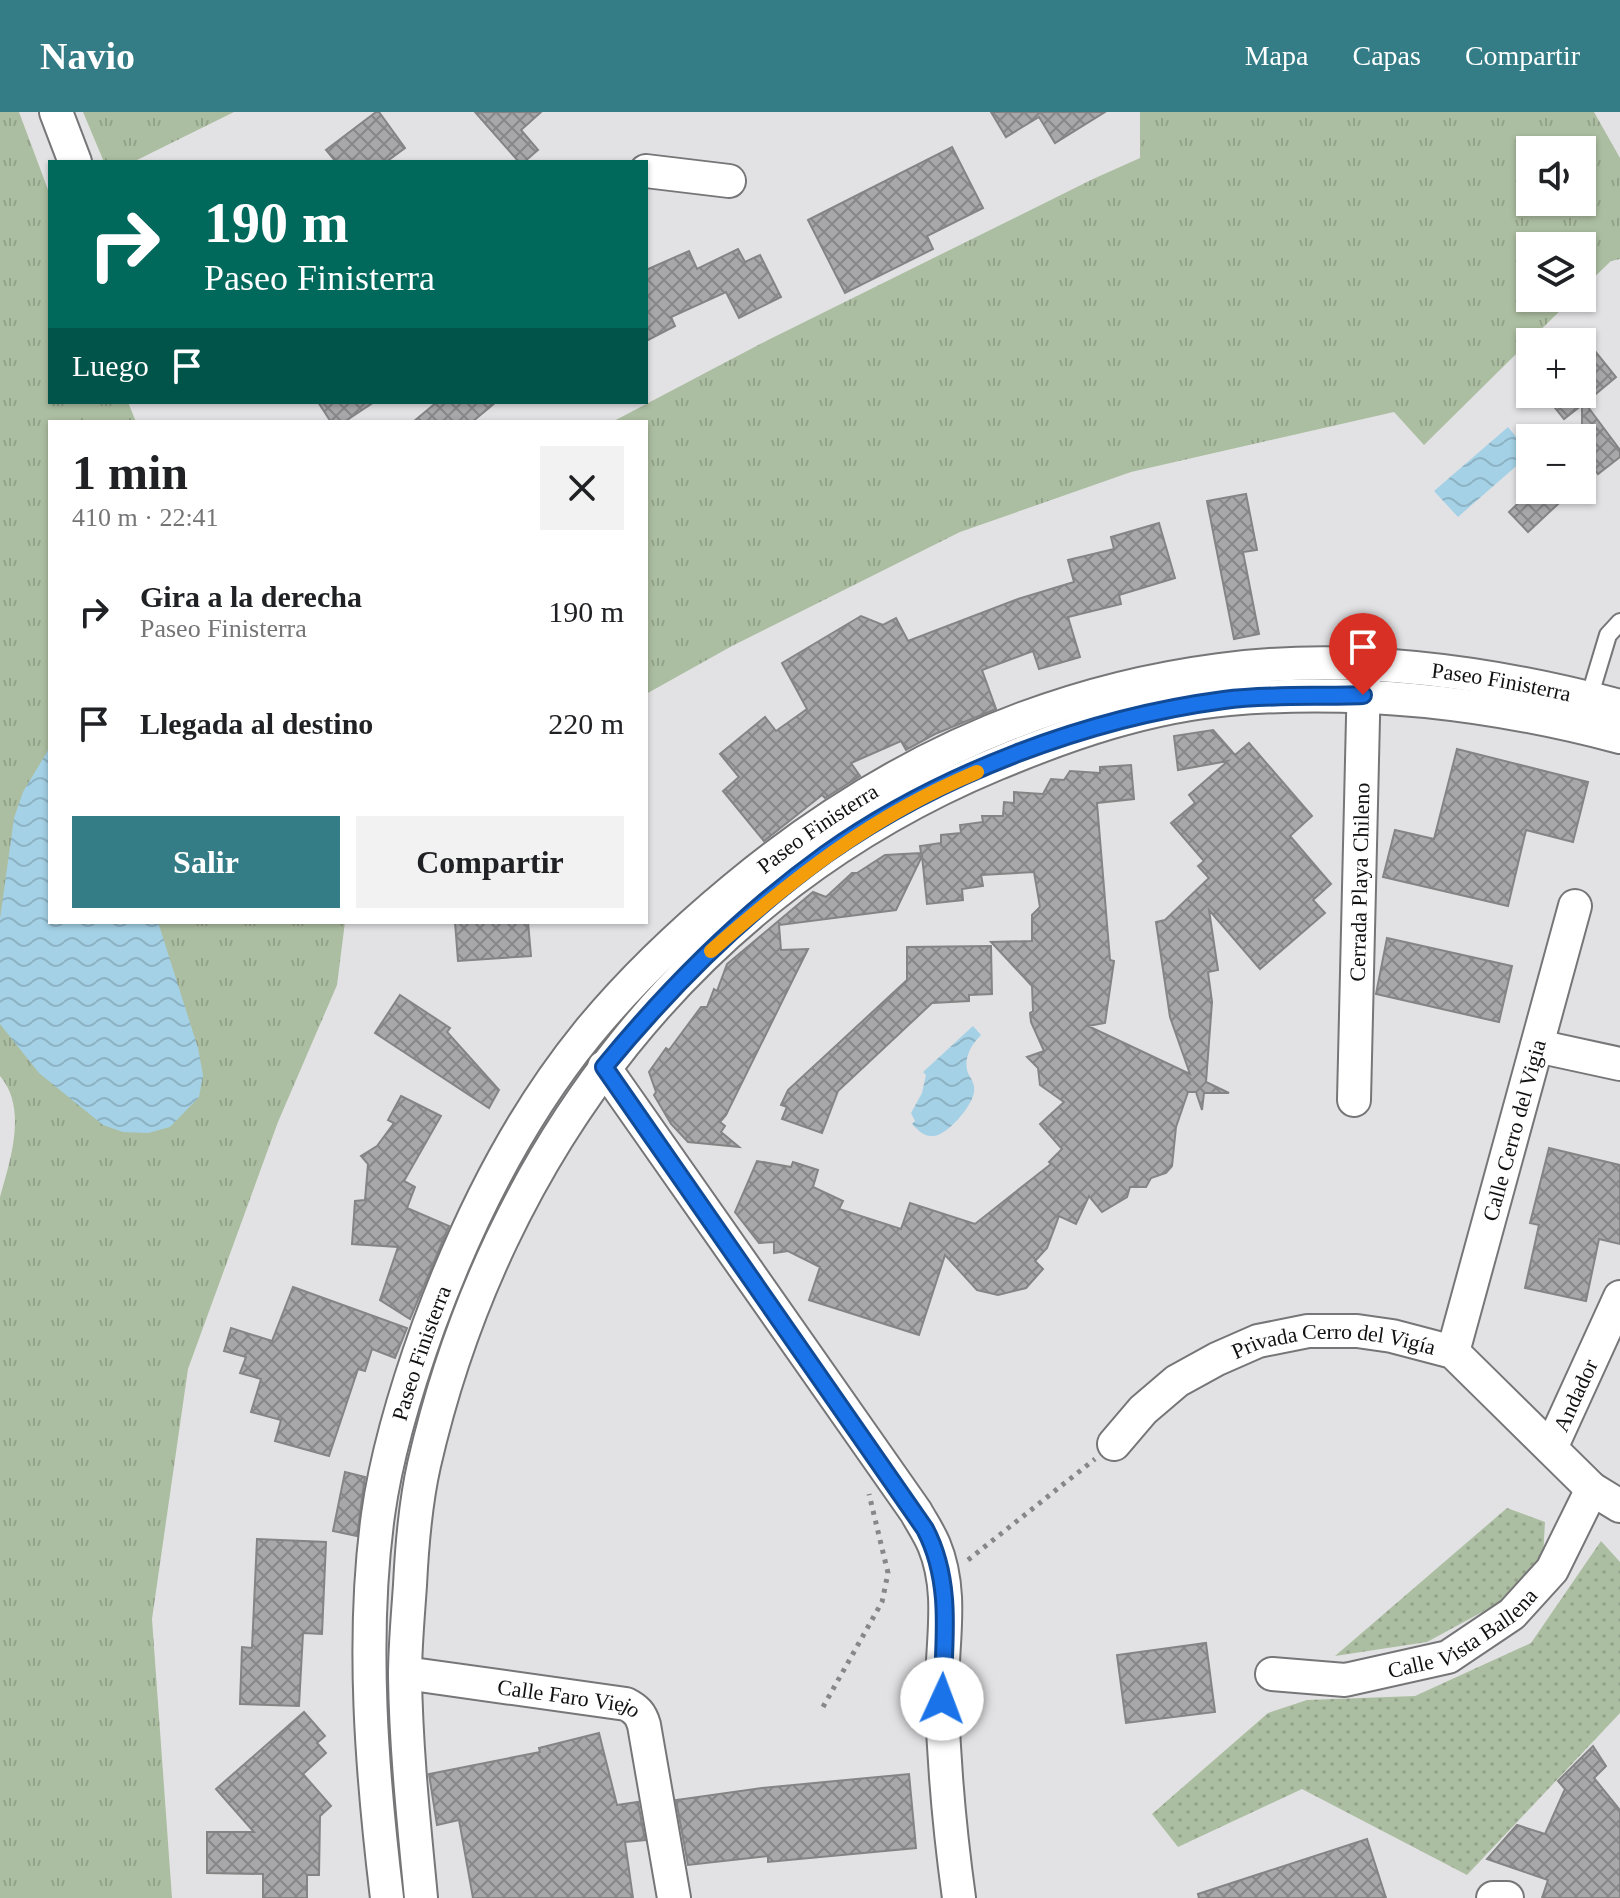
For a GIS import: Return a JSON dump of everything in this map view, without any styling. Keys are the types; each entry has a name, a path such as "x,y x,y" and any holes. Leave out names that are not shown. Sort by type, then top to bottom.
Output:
{"street":[{"path":"56,112 74,160"},
{"path":"648,171 729,181"},
{"name":"Paseo Finisterra","path":"387,1898 374,1775 370,1671 378,1515 411,1376 453,1262 488,1188 535,1107 584,1038 636,977 699,918 798,837 891,777 979,736 1089,696 1160,679 1225,684 1484,677 1605,702"},
{"name":"Paseo Finisterra","path":"1364,680 1442,702 1522,714 1620,737"},
{"name":"Cerrada Playa Chileno","path":"1354,1100 1364,680"},
{"name":"Paseo Finisterra","path":"421,1898 408,1761 405,1673 414,1520 424,1465 445,1387 507,1225 543,1159 604,1067 649,1013 735,929 827,854 897,810 958,780 1040,745 1225,684"},
{"name":"Calle Cerro del Vigia","path":"1453,1352 1575,906"},
{"path":"1537,1046 1620,1064"},
{"path":"604,1067 916,1512 934,1545 946,1605 942,1699 950,1831 959,1898"},
{"name":"Andador","path":"1551,1448 1620,1297"},
{"name":"Privada Cerro del Vigía","path":"1114,1444 1143,1410 1177,1381 1217,1359 1258,1341 1308,1331 1357,1331 1392,1336 1453,1352 1592,1489 1620,1506"},
{"name":"Calle Vista Ballena","path":"1272,1674 1345,1680 1448,1657 1512,1614 1552,1570 1592,1489"},
{"path":"378,1515 414,1520"},
{"name":"Calle Faro Viejo","path":"405,1673 626,1704 635,1708 644,1725 674,1898"},
{"path":"1493,1898 1507,1898"}],"lane":[{"path":"1605,702 1608,635 1620,622"}],"path":[{"path":"943,1581 1114,1444"},
{"path":"823,1707 882,1602 888,1573 868,1497 879,1459"}],"green space":[{"path":"0,112 19,112 48,190 48,404 129,404 135,420 48,420 48,924 345,924 337,985 278,1122 188,1369 152,1619 172,1898 0,1898 0,1197 12,1152 15,1119 8,1089 0,1076"},
{"path":"83,112 234,112 137,160 103,160"},
{"path":"1140,112 1594,112 1620,158 1620,259 1611,261 1596,275 1596,232 1516,232 1516,312 1559,312 1543,328 1516,328 1516,354 1424,445 1394,412 1131,472 960,532 732,646 648,693 648,420 616,420 768,340 1140,158"},
{"path":"1507,1508 1545,1522 1543,1557 1508,1598 1427,1642 1335,1656"},
{"path":"1601,1541 1620,1562 1620,1713 1467,1875 1302,1789 1178,1847 1152,1814 1268,1713 1307,1700 1415,1696 1531,1643"}],"water":[{"path":"1508,427 1516,437 1516,466 1458,517 1434,491"},
{"path":"48,750 48,924 159,924 198,1048 203,1075 199,1097 170,1127 148,1133 123,1132 103,1125 39,1073 0,1024 0,919 14,818 23,792"},
{"path":"973,1026 981,1035 967,1058 967,1069 974,1087 973,1098 945,1131 933,1136 924,1134 912,1124 915,1121 911,1113 922,1093 926,1075 923,1072"}],"building":[{"path":"376,112 405,148 389,160 334,160 326,150"},
{"path":"475,112 541,112 521,130 538,150 526,160 517,160"},
{"path":"991,112 1105,112 1055,143 1039,117 1006,137"},
{"path":"952,147 983,208 927,236 933,249 845,293 808,220"},
{"path":"738,249 745,262 760,255 781,297 739,318 726,292 671,317 675,326 648,340 648,269 689,251 697,269"},
{"path":"1596,352 1616,377 1596,394"},
{"path":"319,404 371,404 347,420 330,420"},
{"path":"435,404 494,404 474,420 415,420"},
{"path":"1555,408 1578,408 1564,419"},
{"path":"1582,408 1589,408 1620,450 1620,457 1598,474 1596,424 1582,424"},
{"path":"1246,494 1257,550 1243,552 1259,634 1234,639 1207,501"},
{"path":"1517,504 1558,504 1528,532 1509,512"},
{"path":"1159,523 1175,578 1119,595 1121,604 1068,617 1080,657 1039,669 1033,651 982,670 996,709 935,734 906,750 901,741 851,763 860,776 825,798 822,795 764,841 723,791 739,777 720,754 765,717 776,731 807,709 782,663 861,616 883,625 896,618 908,641 1018,599 1074,582 1068,560 1114,549 1111,537"},
{"path":"1213,730 1235,755 1249,743 1312,816 1290,836 1331,884 1313,900 1325,913 1260,969 1209,910 1218,970 1208,972 1212,1002 1206,1082 1229,1093 1204,1093 1202,1110 1196,1092 1188,1092 1176,1127 1172,1166 1166,1173 1151,1178 1146,1187 1130,1187 1127,1197 1102,1212 1089,1196 1076,1224 1059,1216 1047,1248 1035,1261 1043,1269 1026,1288 998,1295 977,1290 945,1255 919,1335 809,1300 820,1267 788,1251 774,1253 774,1242 759,1243 735,1212 757,1161 791,1167 793,1162 818,1170 813,1187 843,1201 839,1209 901,1229 910,1203 975,1224 1051,1164 1049,1162 1062,1149 1040,1124 1064,1102 1040,1085 1038,1068 1027,1057 1044,1051 1031,1022 1032,986 991,942 1032,941 1032,915 1040,907 1034,872 981,875 983,886 962,889 963,900 927,904 922,856 896,910 779,925 781,950 808,949 720,1122 725,1126 721,1132 739,1147 688,1142 671,1124 654,1095 656,1092 649,1072 666,1048 669,1050 701,1007 707,1007 727,964 813,892 826,897 852,873 885,855 921,853 920,846 941,843 941,835 961,833 960,825 983,822 982,816 1003,816 1004,802 1014,803 1014,792 1043,794 1051,779 1064,780 1070,771 1100,773 1100,767 1131,765 1134,799 1097,803 1110,960 1114,961 1105,1023 1088,1026 1190,1074 1170,1017 1156,922 1165,920 1209,878 1198,866 1204,861 1171,823 1195,803 1189,795 1228,761 1178,770 1174,736"},
{"path":"1457,749 1588,782 1573,842 1526,830 1508,906 1383,877 1395,830 1434,839"},
{"path":"455,924 528,924 531,956 458,961"},
{"path":"1387,938 1512,966 1499,1022 1376,994"},
{"path":"991,946 992,994 969,995 969,1001 932,1003 838,1091 822,1133 782,1119 787,1107 781,1105 788,1090 907,980 907,947"},
{"path":"400,995 450,1028 447,1032 499,1090 489,1108 375,1033"},
{"path":"401,1096 441,1116 404,1181 415,1187 407,1208 449,1226 410,1319 380,1300 398,1247 352,1244 355,1201 365,1200 368,1164 361,1156 377,1146 394,1123 388,1120"},
{"path":"1549,1148 1620,1165 1620,1244 1599,1239 1586,1301 1525,1288 1539,1225 1530,1223"},
{"path":"293,1287 407,1328 395,1358 372,1349 365,1371 358,1369 329,1456 275,1441 281,1420 251,1412 261,1379 240,1373 246,1357 224,1351 231,1328 272,1341"},
{"path":"345,1472 365,1477 357,1536 333,1531"},
{"path":"257,1539 326,1542 322,1634 303,1633 299,1706 240,1704 242,1647 252,1648"},
{"path":"1206,1643 1215,1712 1126,1723 1117,1655"},
{"path":"304,1712 325,1736 317,1743 326,1753 303,1774 331,1806 320,1816 319,1875 307,1875 307,1898 263,1898 263,1874 207,1873 207,1832 254,1832 216,1789"},
{"path":"599,1733 617,1805 638,1802 645,1840 625,1842 633,1898 473,1898 459,1820 437,1825 429,1774 540,1752 539,1748"},
{"path":"1593,1746 1606,1766 1594,1778 1620,1810 1620,1898 1542,1898 1548,1880 1487,1859 1517,1825 1545,1834 1565,1789 1558,1781"},
{"path":"909,1774 916,1848 768,1862 768,1856 688,1865 676,1800"},
{"path":"1367,1839 1386,1898 1199,1898 1198,1894"}],"slow traffic":[{"path":"711,951 767,901 827,854 897,810 977,772"}],"route":[{"path":"942,1699 946,1605 934,1545 916,1512 604,1067 649,1013 703,958 767,901 827,854 897,810 958,780 1040,745 1128,717 1227,699 1363,695"}]}
